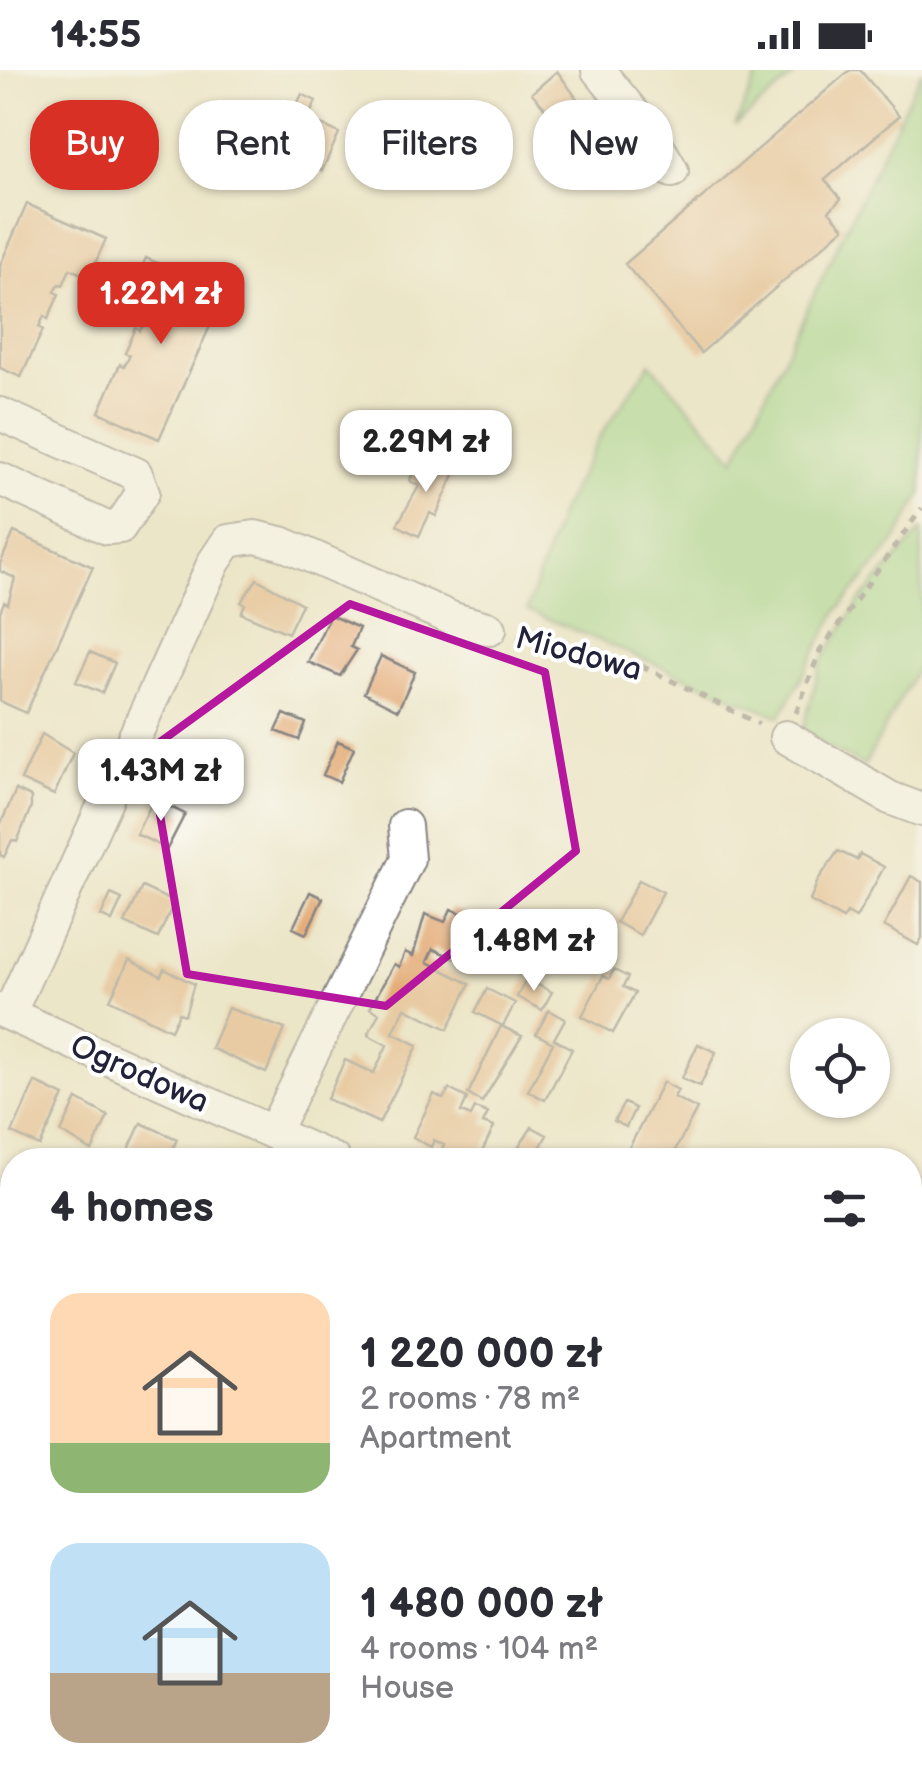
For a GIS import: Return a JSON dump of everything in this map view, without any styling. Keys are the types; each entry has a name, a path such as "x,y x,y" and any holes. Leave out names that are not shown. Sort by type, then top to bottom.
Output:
{"street":[{"path":"598,70 623,100"},
{"path":"0,414 136,474 142,492 120,527 107,528 0,479"},
{"name":"Miodowa","path":"4,1012 214,562 228,541 255,537 281,543 453,619 490,629"},
{"path":"786,737 890,798 922,810"},
{"path":"273,1133 408,859 405,826"},
{"name":"Ogrodowa","path":"4,1012 307,1148"}],"path":[{"path":"786,737 820,651 922,508"},
{"name":"Miodowa","path":"490,629 640,665 786,737"}],"highlighted area":[{"path":"350,604 545,672 576,851 386,1006 187,974 149,750"}],"green space":[{"path":"760,70 801,70 735,126"},
{"path":"922,70 922,493 895,542 838,610 780,717 527,610 561,510 601,435 650,363 735,459"},
{"path":"922,530 922,659 864,766 802,733 821,662 859,602"}],"building":[{"path":"850,70 860,70 899,116 825,180 841,199 829,211 844,228 701,353 625,264"},
{"path":"557,71 578,100 538,100 532,93"},
{"path":"325,126 339,133 325,164"},
{"path":"27,204 106,239 89,277 70,269 63,285 59,284 55,292 59,294 48,319 44,316 39,327 43,330 21,377 0,368 0,265"},
{"path":"146,258 225,293 159,439 99,412 120,364 124,366 130,355 125,353 136,328 140,331 145,322 140,320 147,303 129,296"},
{"path":"431,460 455,472 436,516 430,513 419,536 397,525 419,486 410,481 416,461 428,466"},
{"path":"14,532 93,567 26,713 0,701 0,612 4,602 8,604 15,578 0,571 0,564"},
{"path":"257,579 302,604 288,633 241,613 245,604 241,602"},
{"path":"330,615 359,628 351,647 357,650 340,676 308,662"},
{"path":"90,652 115,663 102,693 76,682"},
{"path":"381,656 415,672 398,710 364,693"},
{"path":"284,714 306,723 299,740 276,731"},
{"path":"42,734 73,753 54,795 21,780"},
{"path":"338,741 354,748 339,782 323,775"},
{"path":"16,790 31,797 31,807 17,842 12,840 4,857 0,855 0,825"},
{"path":"154,799 185,814 167,849 136,834"},
{"path":"838,851 857,860 860,854 884,867 856,918 847,913 843,919 810,901 818,880"},
{"path":"911,876 922,882 922,938 918,945 884,926"},
{"path":"639,880 663,892 640,935 616,922"},
{"path":"142,887 174,902 158,938 125,923"},
{"path":"310,892 323,898 306,934 293,928"},
{"path":"111,894 122,899 112,921 101,916"},
{"path":"451,909 479,921 461,961 433,949 427,962 470,984 448,1029 405,1008 393,1033 418,1045 379,1123 327,1099 345,1060 374,1073 387,1045 368,1035 379,1013 370,1008 394,964 399,967 405,952 413,956 425,914 445,922"},
{"path":"129,960 161,976 164,969 194,984 185,1015 179,1013 171,1030 110,1000"},
{"path":"614,970 628,977 623,987 635,993 613,1033 582,1016 603,976 609,979"},
{"path":"526,979 552,992 542,1010 517,997"},
{"path":"487,989 515,1003 503,1026 475,1012"},
{"path":"228,1008 285,1029 266,1073 211,1048"},
{"path":"549,1010 565,1019 554,1039 572,1049 545,1100 528,1091 553,1043 536,1034"},
{"path":"501,1026 522,1036 482,1102 468,1094"},
{"path":"698,1044 716,1052 700,1086 682,1078"},
{"path":"35,1082 64,1096 40,1146 12,1133"},
{"path":"663,1082 678,1090 674,1097 697,1109 676,1148 629,1148"},
{"path":"449,1089 467,1098 461,1112 471,1116 475,1108 488,1113 483,1123 494,1127 484,1148 443,1148 444,1145 434,1140 431,1147 413,1137 434,1094 443,1099"},
{"path":"77,1099 108,1116 93,1148 61,1132"},
{"path":"624,1103 635,1108 626,1127 614,1121"},
{"path":"141,1123 177,1139 173,1148 130,1148"},
{"path":"532,1127 547,1135 541,1146 545,1148 518,1148"}]}
